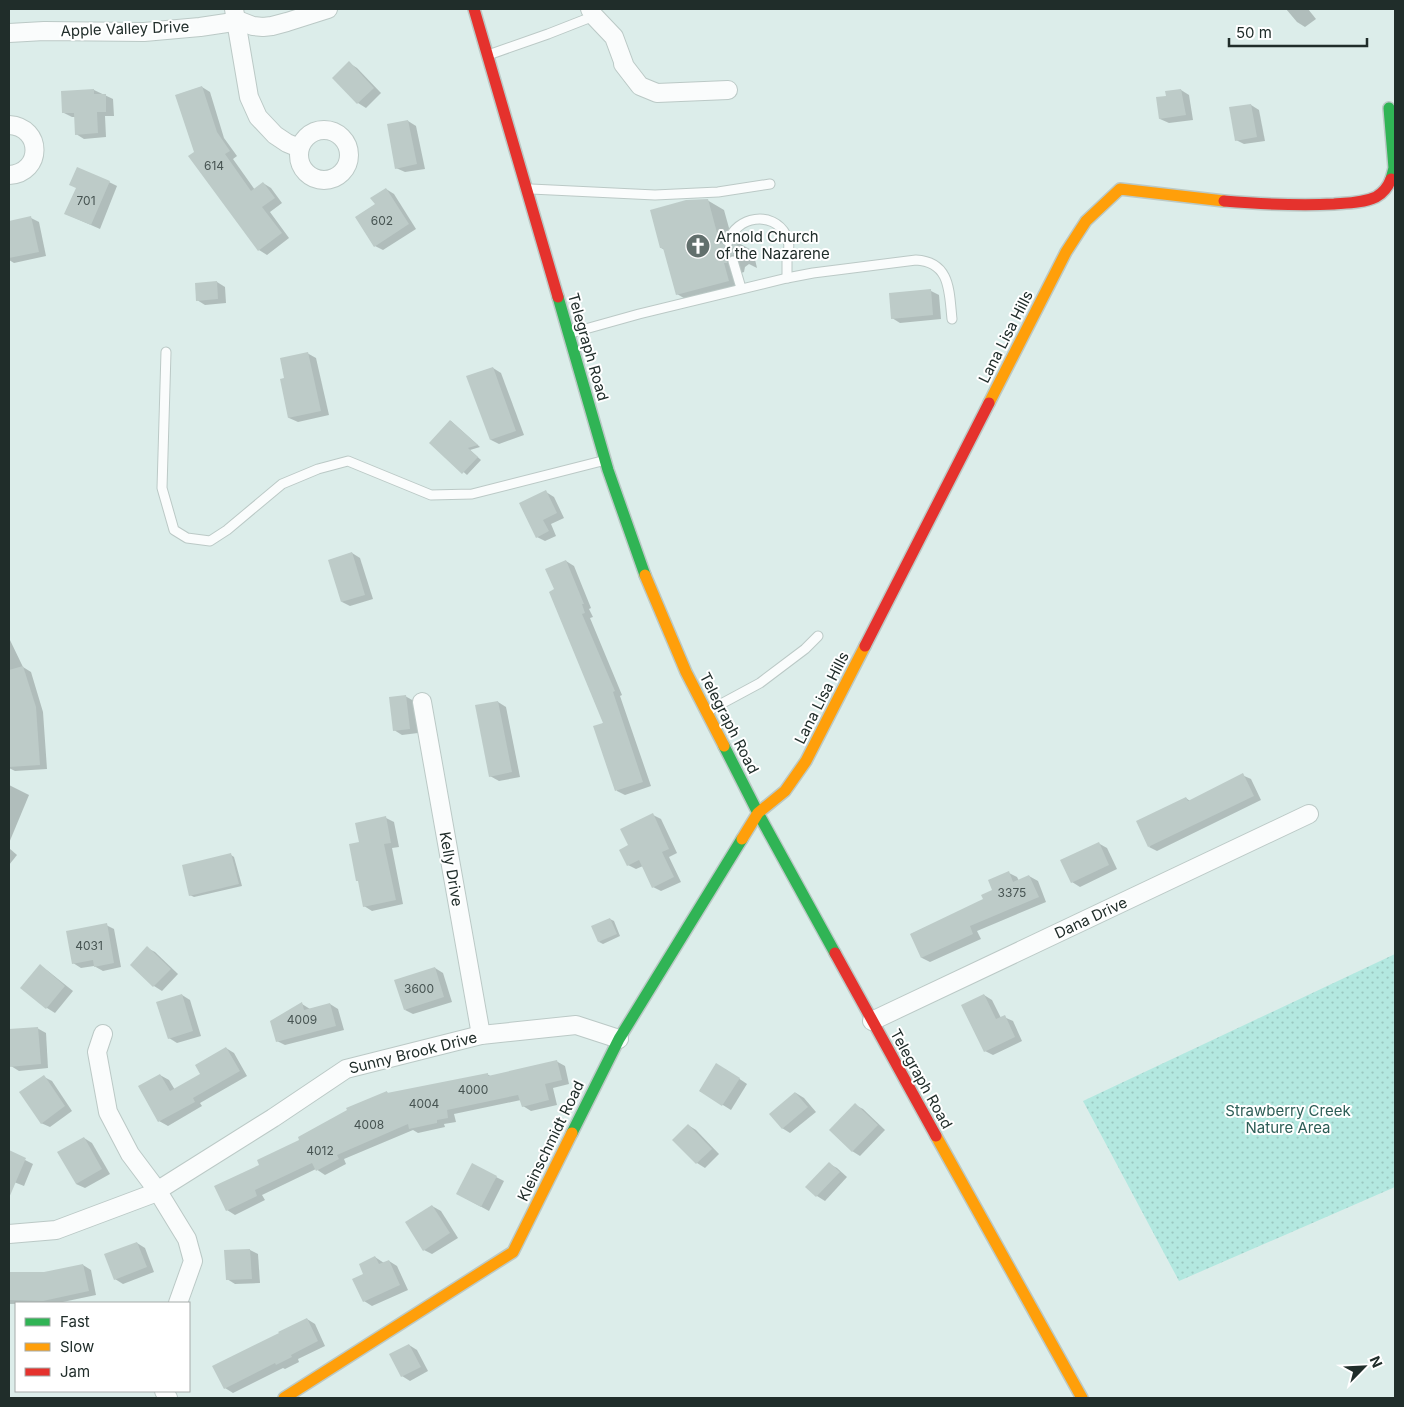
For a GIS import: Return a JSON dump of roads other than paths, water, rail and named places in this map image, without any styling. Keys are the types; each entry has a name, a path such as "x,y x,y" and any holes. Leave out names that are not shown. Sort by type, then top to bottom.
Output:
{"street":[{"name":"Apple Valley Drive","path":"9,33 144,32 200,27 240,15 253,26 272,26 328,9"},
{"name":"Telegraph Road","path":"474,9 605,460 637,556 660,613 706,713 758,813 1082,1398"},
{"path":"592,12 614,38 623,64 640,86 657,93 728,90"},
{"path":"240,15 248,97 258,116 275,135 287,143 300,148"},
{"name":"Lana Lisa Hills","path":"758,813 784,791 806,761 1066,252 1086,221 1120,189 1268,205 1339,203 1376,196 1389,185 1393,176 1389,108"},
{"path":"9,125 21,128 26,132 31,137 35,150 34,157 27,168 21,173 9,175"},
{"name":"Kelly Drive","path":"422,702 481,1035"},
{"name":"Kleinschmidt Road","path":"284,1398 513,1252 619,1039 758,813"},
{"name":"Dana Drive","path":"872,1021 1309,814"},
{"name":"Sunny Brook Drive","path":"9,1234 56,1230 154,1192 273,1118 346,1069 481,1035 576,1025 619,1039"},
{"path":"103,1034 97,1052 108,1112 130,1154 187,1239 193,1261 178,1302"}],"lane":[{"path":"488,54 548,34 592,12"},
{"path":"526,189 655,195 718,192 770,184"},
{"path":"728,242 734,230 746,221 761,219 776,223 787,236 789,247 787,278"},
{"path":"569,334 740,288 787,278 813,273 924,260 942,270 948,287 952,319"},
{"path":"733,261 740,288"},
{"path":"166,352 162,488 174,530 187,538 210,541 227,530 282,484 318,469 348,461 431,495 472,494 605,460"},
{"path":"706,713 760,683 805,649 818,636"}],"place":[{"name":"Arnold Church of the Nazarene","path":"698,246"}],"park label":[{"name":"Strawberry Creek Nature Area","path":"1288,1120"}]}
